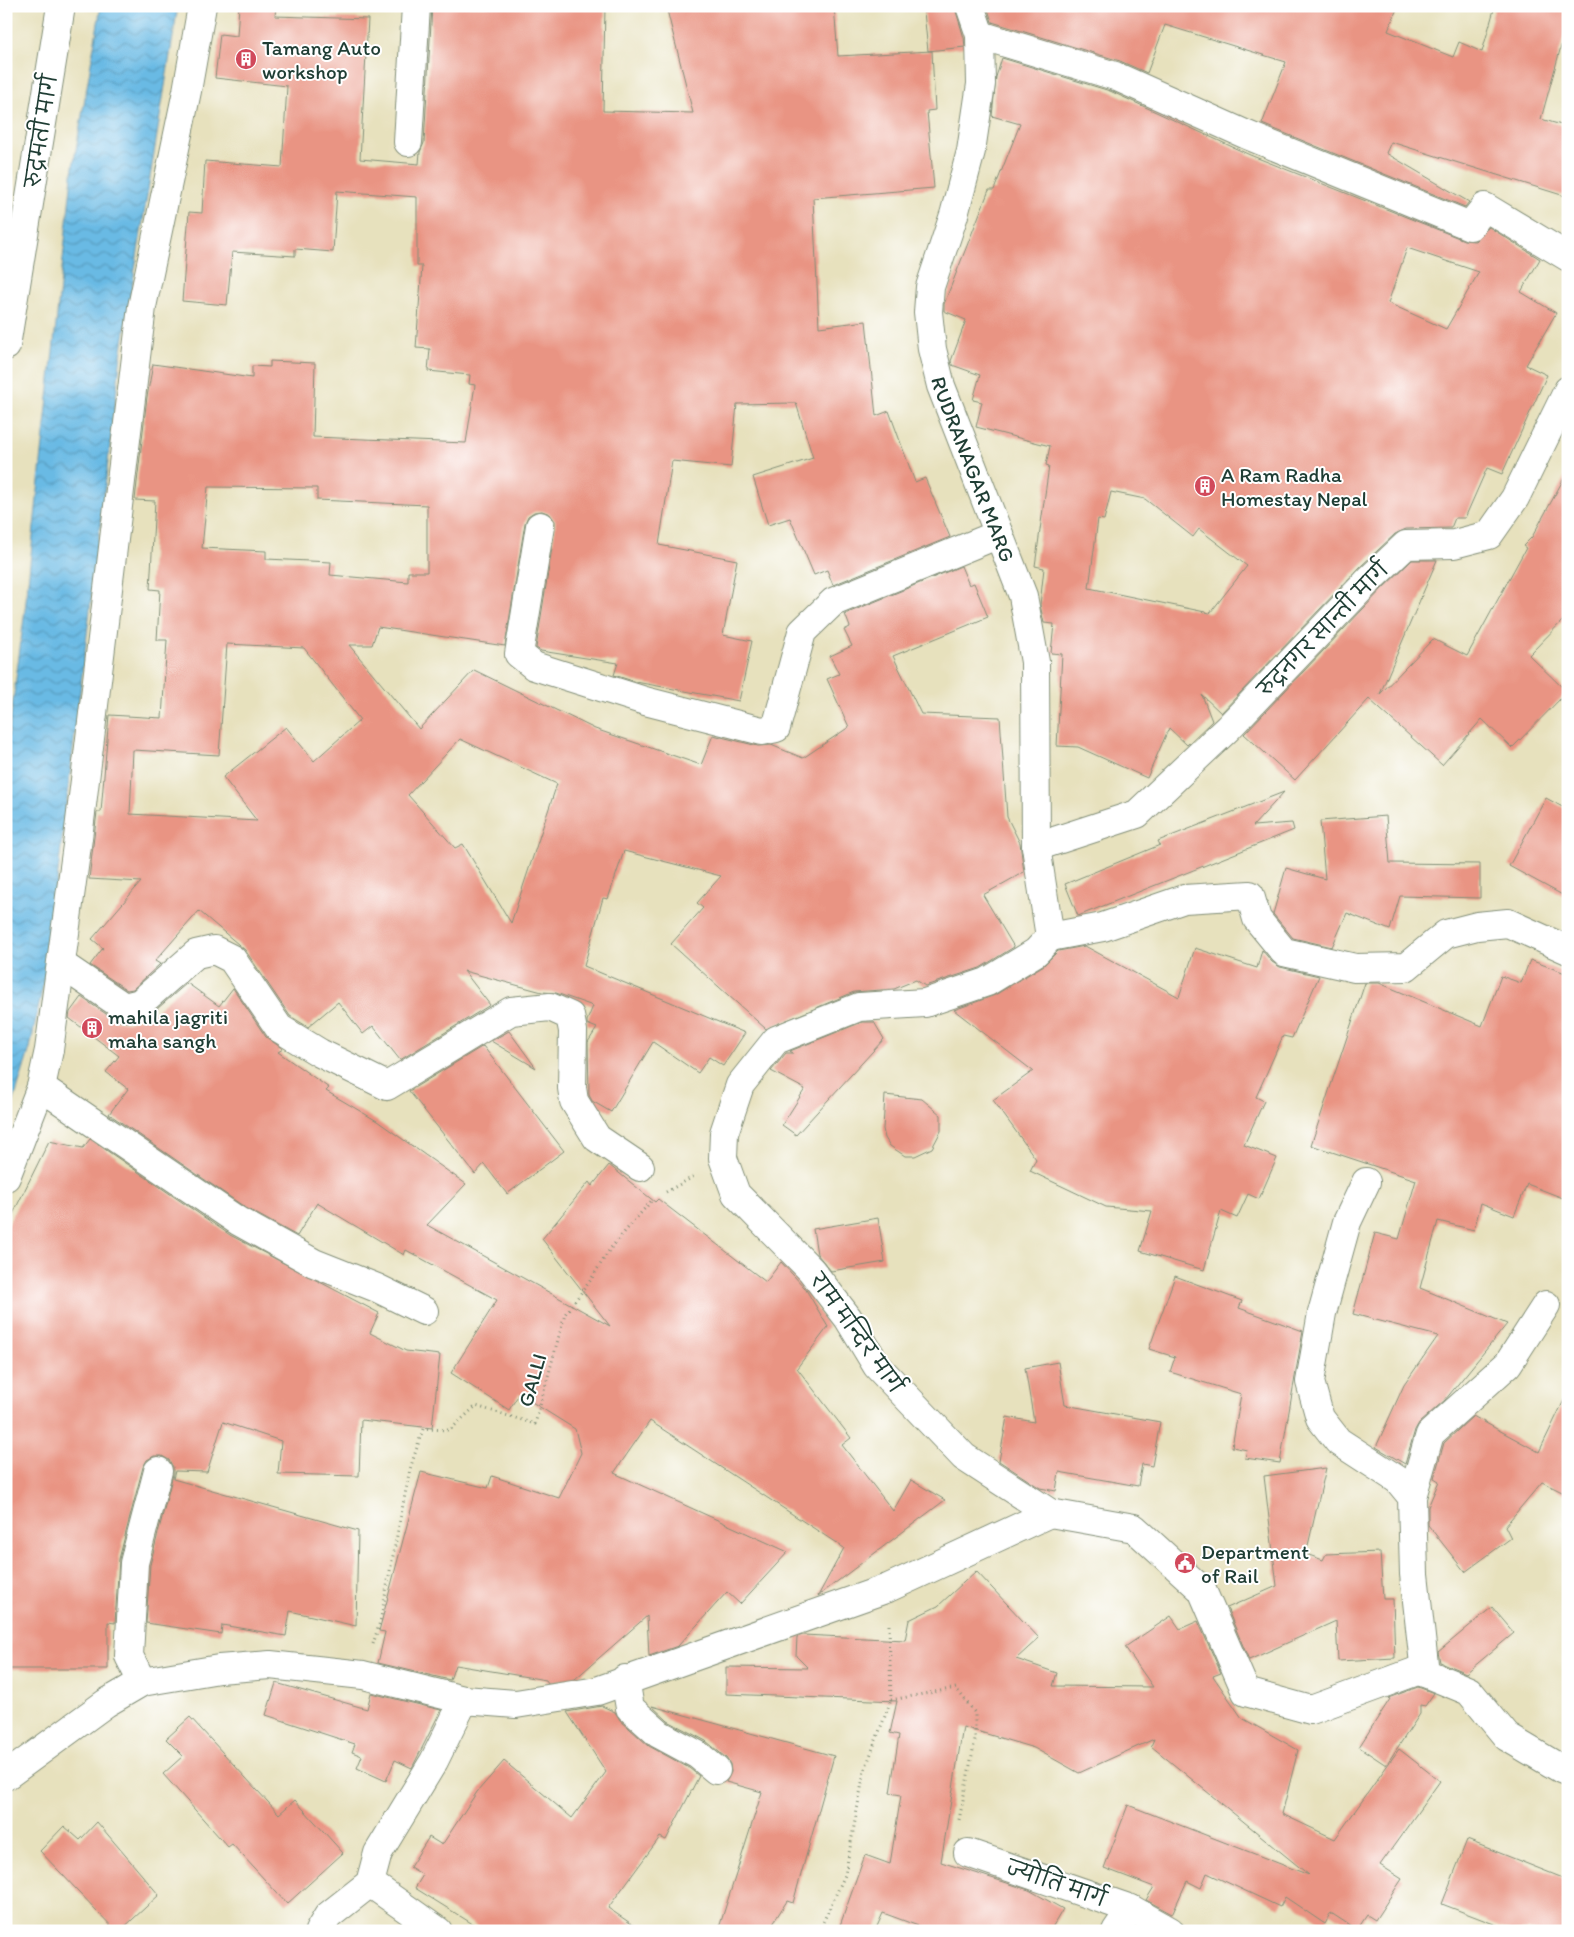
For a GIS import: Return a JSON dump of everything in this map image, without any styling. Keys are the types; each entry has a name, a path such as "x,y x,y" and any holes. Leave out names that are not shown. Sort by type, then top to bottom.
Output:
{"street":[{"name":"रुद्रमती मार्ग","path":"6,346 61,6"},
{"path":"6,1177 41,1087 49,1050 78,838 142,307 187,91 202,6"},
{"path":"408,142 416,6"},
{"name":"RUDRANAGAR MARG","path":"970,6 980,34 981,84 971,151 954,215 930,287 928,312 932,349 941,386 1023,596 1035,662 1036,847 1050,937"},
{"path":"980,34 1115,76 1247,135 1470,226 1485,207 1568,257"},
{"name":"रुद्रनगर सान्ती मार्ग","path":"1036,847 1137,814 1228,728 1371,578 1406,545 1454,544 1489,535 1515,498 1568,390"},
{"path":"540,526 518,654 534,666 645,701 762,731 776,728 802,632 833,602 999,534"},
{"path":"1050,937 1103,927 1184,899 1250,895 1257,919 1284,952 1354,968 1406,967 1446,934 1477,926 1508,923 1568,950"},
{"name":"राम मन्दिर मार्ग","path":"1050,937 1036,952 987,982 925,1003 859,1008 776,1040 740,1085 724,1133 723,1158 736,1194 811,1270 848,1318 877,1366 905,1399 964,1457 1050,1513 1134,1528 1202,1590 1246,1692 1311,1710 1417,1671 1425,1673"},
{"path":"61,964 124,1007 140,1003 196,954 214,950 232,959 279,1028 320,1053 386,1086 511,1011 550,1008 570,1016 573,1031 572,1088 574,1101 597,1138 640,1167"},
{"path":"41,1087 238,1221 314,1263 377,1288 424,1311"},
{"path":"1366,1182 1347,1222 1322,1313 1310,1382 1320,1418 1338,1441 1398,1480 1412,1497"},
{"path":"1546,1305 1508,1364 1430,1434 1412,1497 1414,1574 1425,1673 1469,1691 1507,1738 1563,1770 1568,1770"},
{"path":"142,1682 129,1656 134,1563 158,1471"},
{"path":"6,1776 106,1703 142,1682 219,1669 270,1665 364,1675 464,1700 516,1704 597,1691 625,1679 888,1588 1050,1513"},
{"path":"625,1679 630,1708 659,1734 698,1755 716,1770"},
{"path":"319,1931 328,1916 370,1883 378,1853 434,1761 464,1700"},
{"name":"ज्योति मार्ग","path":"968,1853 1123,1920 1170,1931"},
{"path":"370,1883 438,1931"}],"path":[{"name":"GALLI","path":"364,1675 380,1622 410,1469 423,1429 450,1430 476,1406 535,1424 565,1314 590,1282 610,1249 658,1195 680,1186 723,1158"},
{"path":"818,1931 845,1875 864,1772 891,1700 888,1588"},
{"path":"891,1700 956,1688 975,1714 975,1740 957,1827 968,1853"}],"water":[{"path":"101,6 178,6 121,355 46,971 30,1048 6,1126 6,755 25,610 73,167"}],"building":[{"path":"239,6 276,6 275,16 368,19 360,159 419,164 420,152 424,143 432,6 605,6 603,111 693,113 666,6 834,6 838,56 932,51 935,110 927,111 934,188 813,198 819,327 866,321 876,416 889,411 915,482 925,478 950,537 833,585 827,570 814,575 790,518 768,525 753,477 813,458 796,403 737,404 731,467 672,461 659,545 737,560 723,635 752,641 739,701 636,682 614,675 618,663 541,651 536,648 555,529 555,521 550,514 542,511 534,512 528,516 525,523 505,646 378,627 372,645 349,645 419,729 474,670 595,729 701,765 713,735 758,746 771,745 803,758 849,727 827,679 839,674 830,656 852,646 844,630 850,627 845,614 961,566 969,585 974,583 988,617 893,656 921,714 1000,717 1007,817 1020,843 1024,872 983,895 1014,947 980,968 925,986 916,980 894,989 854,992 766,1029 671,944 703,908 697,903 721,876 624,851 608,899 603,898 584,966 745,1033 723,1066 709,1057 698,1073 653,1042 611,1112 592,1101 589,1095 588,1042 597,1028 587,1024 587,1021 593,1006 556,993 542,992 464,971 490,1005 400,1060 373,1026 363,1034 338,1002 308,1027 290,1016 245,950 199,911 155,961 160,964 133,989 127,990 90,965 103,948 92,939 141,882 89,879 97,812 101,812 109,715 162,718 167,640 157,640 160,590 150,589 155,501 135,500 147,397 153,364 252,378 252,366 270,367 270,361 315,363 313,437 466,443 475,385 469,384 470,375 428,371 430,349 416,348 422,266 417,266 417,197 337,191 333,252 295,249 295,256 232,252 227,305 182,301 189,212 202,213 205,161 282,167 287,86 215,78 220,34 237,36","holes":["208,487 317,488 317,500 427,505 427,572 408,572 408,582 330,575 331,562 266,559 266,551 202,548","227,644 304,648 360,720 314,761 286,727 223,777 257,821 130,814 133,750 219,755","460,739 557,784 511,923 463,844 455,848 408,795"]},
{"path":"987,6 1398,6 1388,31 1453,57 1459,42 1482,52 1495,6 1550,6 1568,11 1568,21 1541,119 1568,127 1568,197 1391,142 1386,153 1469,202 1465,207 1262,124 1286,62 1165,25 1147,73 1120,61 992,22"},
{"path":"955,8 965,47 928,51 924,12"},
{"path":"1002,58 1110,91 1250,155 1464,240 1475,241 1489,227 1540,259 1521,292 1556,313 1526,365 1547,375 1502,474 1487,468 1465,518 1455,518 1451,528 1406,529 1395,534 1360,567 1221,713 1202,695 1212,721 1187,745 1169,728 1147,778 1078,747 1057,746 1062,654 1051,653 1054,624 1044,623 1040,605 1044,568 1035,566 1049,466 1046,465 1050,446 976,427 982,402 973,400 980,375 952,365 951,361 966,320 944,311 944,304 989,190 994,190 1020,124 992,116 996,77","holes":["1407,248 1479,272 1446,329 1388,303","1111,492 1145,499 1193,537 1199,529 1247,566 1210,613 1089,588 1098,519 1104,520"]},
{"path":"1568,471 1568,615 1529,655 1567,692 1512,748 1482,719 1442,765 1369,699 1295,780 1244,734 1412,560 1437,560 1380,694 1433,639 1467,656 1526,548 1523,546 1532,537"},
{"path":"1284,792 1253,826 1292,823 1294,830 1078,916 1065,884 1160,845 1158,841"},
{"path":"1546,798 1568,810 1568,898 1509,866"},
{"path":"1386,816 1390,863 1480,864 1480,898 1400,896 1390,930 1347,913 1332,947 1293,938 1273,914 1286,868 1325,879 1320,821"},
{"path":"1085,946 1179,997 1195,948 1257,968 1262,950 1272,962 1280,967 1319,976 1292,1038 1283,1036 1256,1097 1264,1101 1244,1145 1277,1158 1259,1199 1248,1194 1237,1218 1221,1211 1204,1270 1140,1251 1152,1211 1106,1207 1030,1171 1036,1159 993,1100 1033,1071 954,1010 995,995 1044,965 1058,951"},
{"path":"1530,960 1568,974 1568,1200 1527,1184 1514,1216 1481,1203 1474,1230 1438,1221 1420,1288 1507,1324 1445,1400 1419,1423 1415,1430 1405,1464 1376,1447 1404,1385 1438,1336 1353,1314 1375,1233 1399,1239 1416,1180 1311,1145 1365,983 1379,983 1482,1026 1501,976 1521,983"},
{"path":"187,983 219,1006 233,988 266,1037 283,1049 278,1052 329,1088 326,1091 377,1121 466,1184 427,1225 610,1326 542,1239 589,1182 592,1186 609,1165 655,1202 658,1199 766,1282 781,1262 805,1288 828,1327 797,1368 851,1438 842,1445 893,1511 911,1480 945,1500 818,1596 844,1548 650,1421 614,1473 788,1552 740,1604 727,1592 678,1646 649,1656 647,1616 575,1679 548,1683 546,1680 455,1665 450,1680 378,1663 385,1632 379,1631 421,1472 488,1488 492,1476 559,1498 581,1453 575,1429 519,1394 509,1410 451,1373 497,1300 406,1250 404,1255 317,1203 297,1236 246,1208 109,1114 128,1089 106,1072 119,1056 69,1018 70,1012 81,997 115,1020 128,1022 150,1015"},
{"path":"862,1022 874,1022 884,1039 796,1135 782,1125 805,1089 771,1071 786,1053 793,1053 790,1051"},
{"path":"509,1031 536,1068 491,1041"},
{"path":"483,1046 564,1151 507,1194 484,1164 475,1174 409,1091"},
{"path":"885,1095 922,1099 941,1115 941,1131 932,1148 915,1156 905,1156 890,1146 885,1138 883,1129"},
{"path":"90,1139 230,1235 379,1313 370,1333 406,1351 440,1355 432,1428 361,1420 359,1476 278,1474 281,1441 223,1422 207,1472 175,1471 173,1479 358,1531 356,1626 290,1611 286,1636 222,1625 221,1634 146,1623 150,1565 173,1474 173,1467 169,1460 162,1456 154,1456 147,1460 143,1467 119,1559 115,1623 108,1622 108,1669 6,1669 6,1228 49,1141 83,1148"},
{"path":"878,1218 885,1262 831,1271 817,1254 813,1229"},
{"path":"1175,1276 1242,1301 1239,1308 1303,1331 1280,1463 1245,1458 1247,1450 1232,1447 1241,1394 1170,1372 1175,1357 1149,1349"},
{"path":"1058,1362 1065,1405 1160,1422 1152,1466 1142,1464 1138,1486 1059,1472 1056,1491 1040,1488 999,1461 1007,1417 1034,1422 1025,1368"},
{"path":"1568,1392 1568,1495 1542,1482 1505,1526 1511,1538 1465,1572 1428,1525 1428,1507 1439,1481 1434,1478 1444,1443 1473,1416 1539,1452"},
{"path":"1326,1468 1306,1554 1323,1560 1326,1554 1380,1552 1383,1599 1393,1599 1395,1658 1338,1661 1336,1621 1249,1660 1227,1608 1277,1586 1264,1476"},
{"path":"976,1571 1039,1638 1016,1659 1057,1673 1053,1686 1153,1687 1125,1647 1171,1616 1180,1629 1198,1621 1221,1673 1213,1676 1242,1718 1298,1750 1282,1814 1335,1839 1399,1749 1440,1781 1380,1865 1402,1879 1375,1920 1367,1915 1357,1930 1331,1913 1325,1924 1285,1897 1280,1907 1207,1873 1201,1888 1187,1881 1172,1914 1146,1900 1154,1887 1104,1868 1128,1805 1309,1875 1151,1746 1154,1739 1079,1773 1034,1748 963,1727 941,1862 1029,1890 1063,1909 1050,1931 932,1931 883,1913 875,1931 838,1931 865,1855 890,1864 901,1795 890,1793 899,1735 890,1733 897,1701 726,1694 726,1667 808,1668 796,1656 797,1637 803,1635 905,1640 909,1620 938,1606"},
{"path":"1492,1607 1514,1633 1466,1673 1440,1662 1438,1652"},
{"path":"276,1683 367,1709 371,1693 441,1710 412,1768 395,1760 386,1781 357,1768 362,1756 352,1752 355,1744 266,1715"},
{"path":"1418,1687 1434,1693 1425,1706 1420,1705 1420,1714 1386,1765 1359,1747 1390,1699 1388,1698"},
{"path":"602,1706 615,1712 620,1720 649,1746 689,1768 699,1776 666,1840 660,1837 608,1908 642,1931 484,1931 415,1888 423,1875 410,1867 429,1837 442,1845 477,1792 504,1761 572,1818 606,1772 567,1712"},
{"path":"652,1706 834,1756 793,1903 787,1901 768,1931 718,1931 762,1792 726,1782 731,1772 730,1764 726,1758 706,1741 668,1721"},
{"path":"190,1717 279,1814 295,1800 343,1853 287,1904 232,1844 228,1847 163,1774 183,1756 166,1739"},
{"path":"97,1822 159,1895 120,1931 116,1931 40,1851 64,1826 80,1840"},
{"path":"1467,1840 1568,1880 1568,1931 1512,1931 1442,1904"}],"place":[{"name":"Tamang Auto workshop","path":"246,59"},
{"name":"A Ram Radha Homestay Nepal","path":"1205,486"},
{"name":"mahila jagriti maha sangh","path":"92,1028"},
{"name":"Department of Rail","path":"1185,1563"}]}
